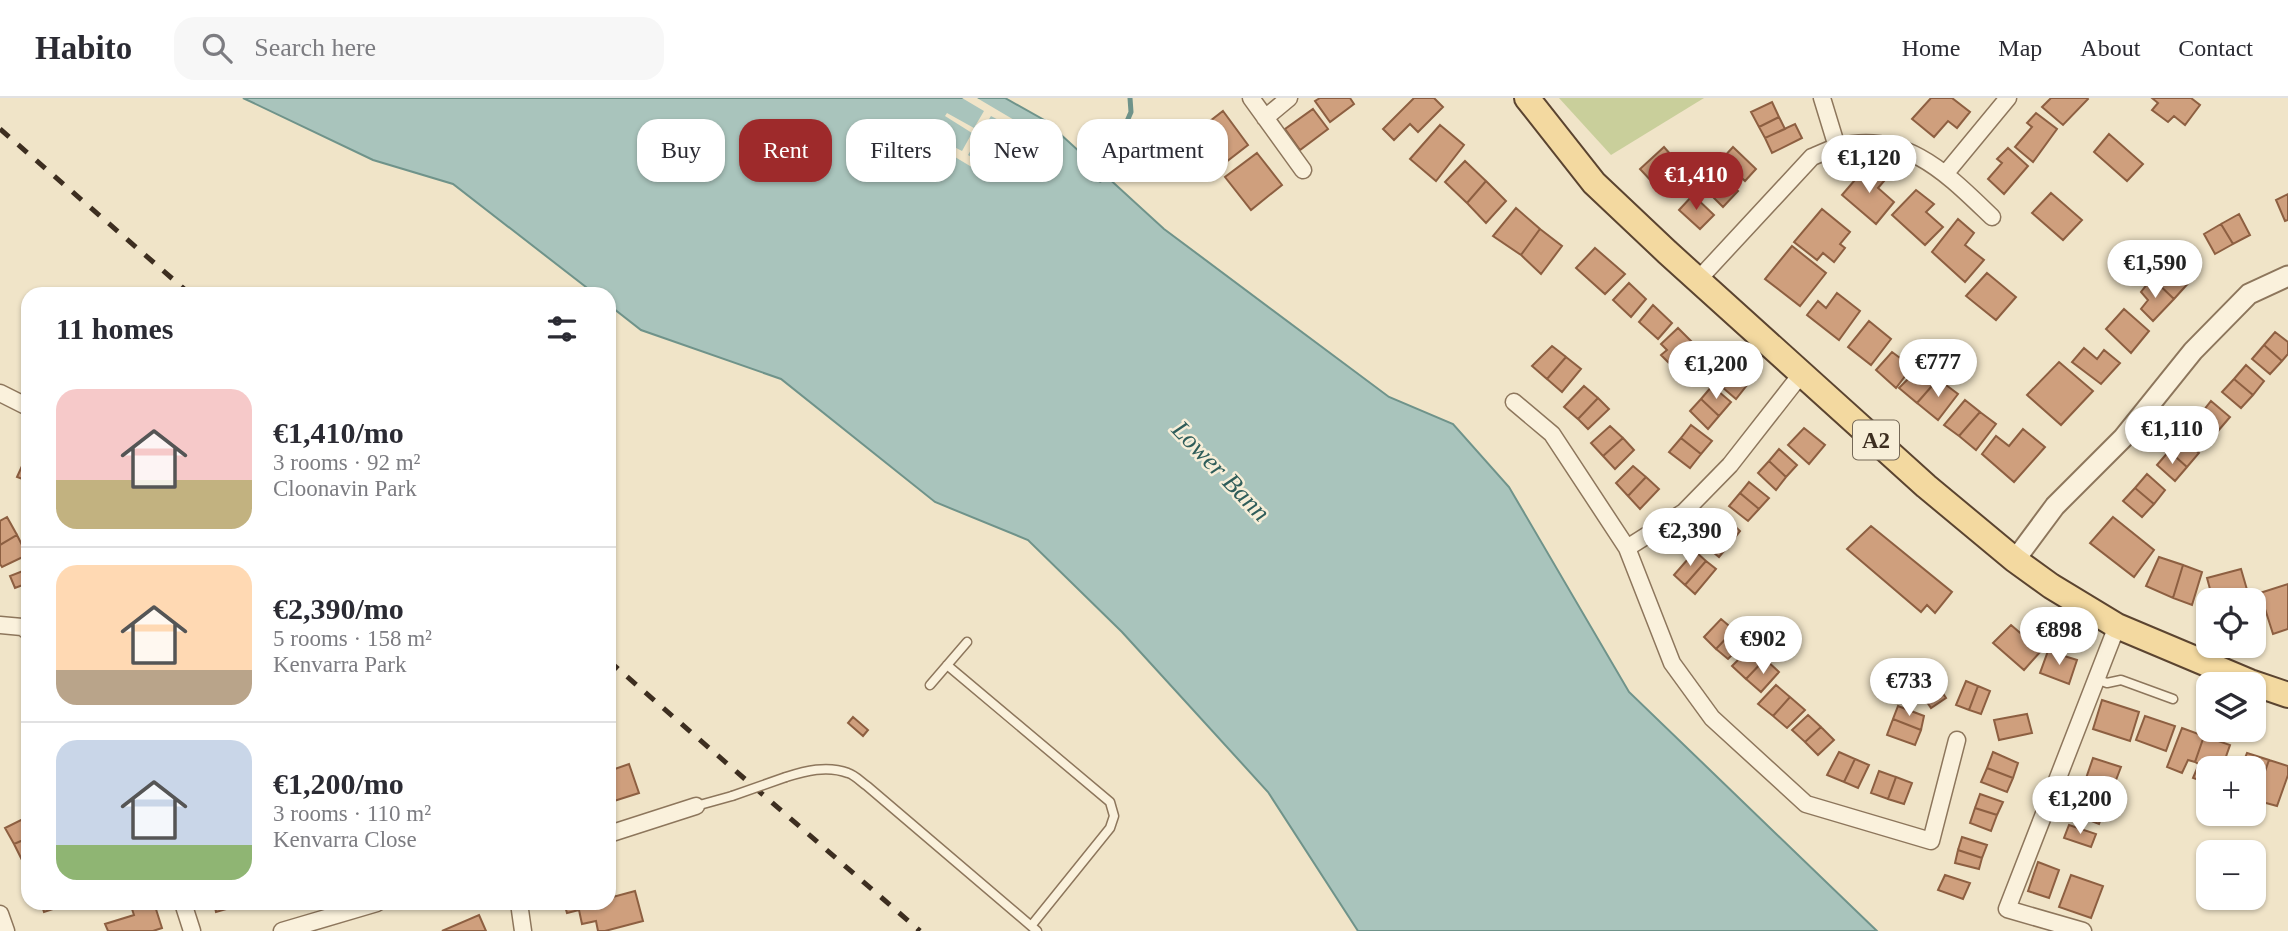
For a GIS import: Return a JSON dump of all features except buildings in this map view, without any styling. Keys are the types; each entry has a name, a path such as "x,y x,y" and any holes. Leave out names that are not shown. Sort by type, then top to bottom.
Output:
{"main road":[{"name":"A2","path":"1527,98 1594,183 1698,281 1926,486 2015,560 2051,586 2117,626 2250,682 2288,695"}],"street":[{"path":"1251,98 1303,170"},
{"path":"1265,118 1289,98"},
{"path":"1822,98 1836,147"},
{"path":"1946,173 2008,98"},
{"path":"1698,281 1812,157 1836,147 1878,143 1913,153 1946,173 1992,217"},
{"path":"2015,560 2055,506 2123,438 2193,351 2249,293 2288,276"},
{"path":"1627,548 1684,512 1730,465 1802,373"},
{"path":"0,393 21,404"},
{"path":"1514,402 1552,434 1627,548 1672,663 1712,718 1805,804 1931,841 1957,740"},
{"path":"0,625 21,628"},
{"path":"2083,931 2007,909 2117,626"},
{"path":"616,832 696,806"},
{"path":"185,910 192,931"},
{"path":"282,931 313,926 358,910"},
{"path":"520,910 523,931"},
{"path":"0,914 6,931"}],"lane":[{"path":"930,685 967,642"},
{"path":"696,806 807,770 827,769 849,773 1034,928 1110,828 1114,816 1110,802 947,665"},
{"path":"2096,679 2107,683 2121,680 2173,699"}],"green space":[{"path":"1559,98 1704,98 1611,155"}],"water":[{"name":"Lower Bann","path":"243,98 1005,98 1042,119 970,119 970,182 1063,182 1063,137 1077,149 1077,182 1113,182 1164,229 1389,397 1453,424 1509,487 1629,692 1877,931 1358,931 1268,792 1122,632 1028,540 935,502 781,379 641,330 616,310 616,287 586,287 453,184 373,160"}],"pier":[{"path":"962,98 977,98 1013,119 997,119 991,116 989,119 979,119 984,111"},
{"path":"947,113 970,126 970,132 956,123 956,119 945,116"},
{"path":"970,137 970,166 956,158 956,148 962,151"}],"waterway":[{"path":"1128,119 1131,112 1130,98"}],"railway":[{"path":"0,129 182,287"},
{"path":"616,667 920,931"}]}
